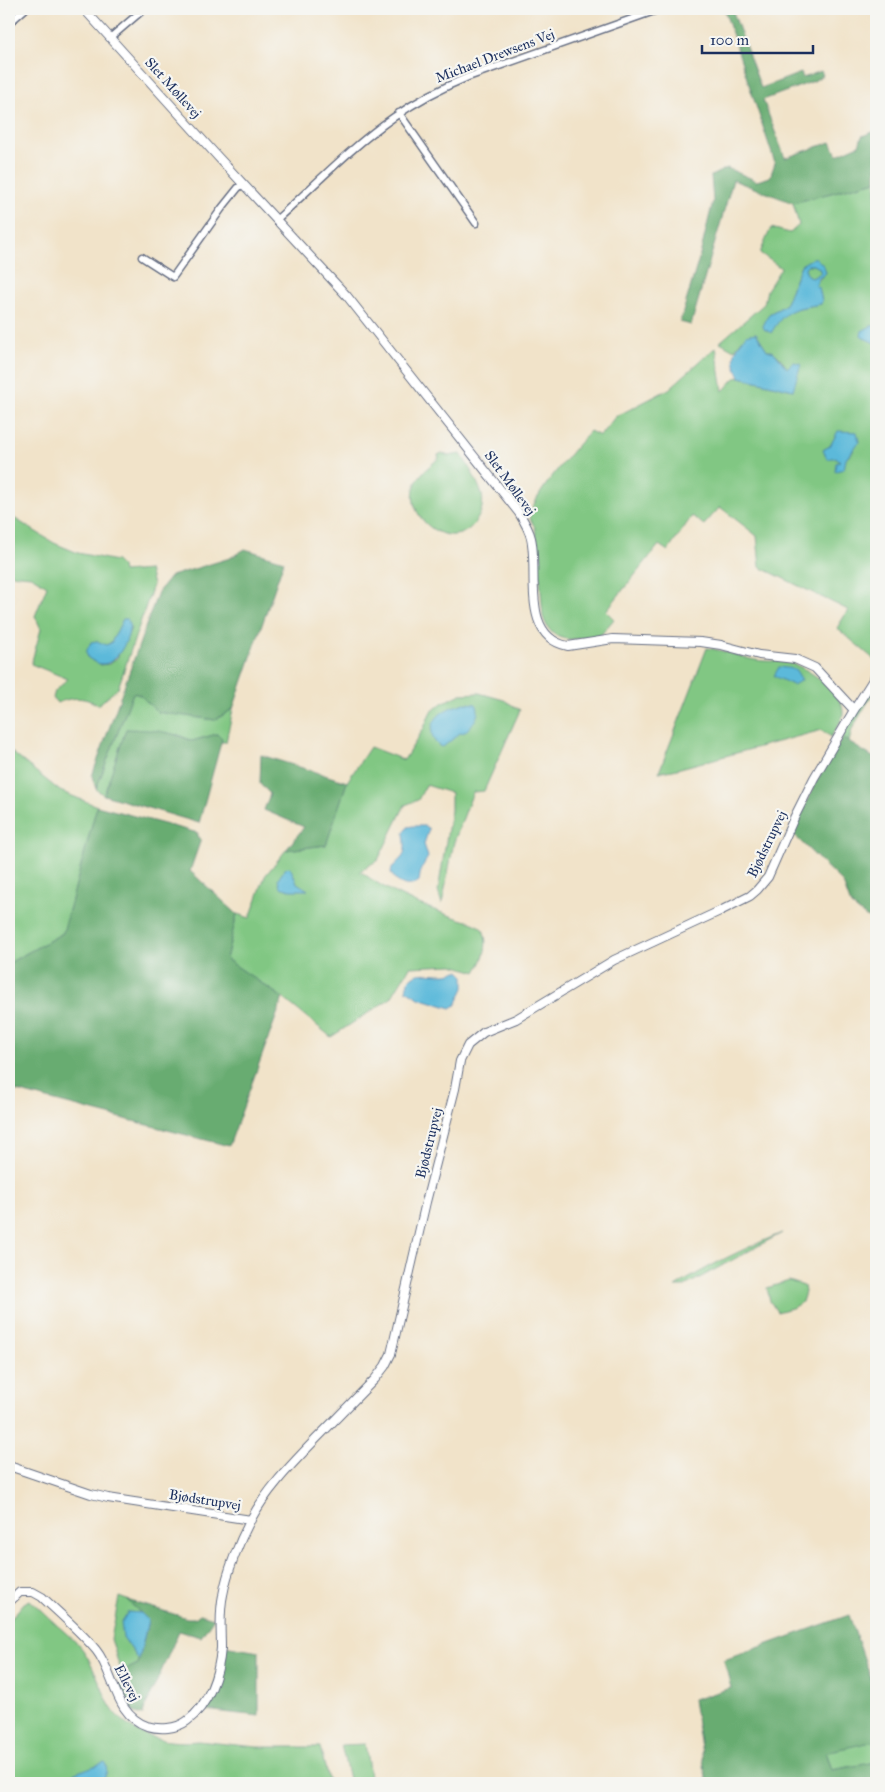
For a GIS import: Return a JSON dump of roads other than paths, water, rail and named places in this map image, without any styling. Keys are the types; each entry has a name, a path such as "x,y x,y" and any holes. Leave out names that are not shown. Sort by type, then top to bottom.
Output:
{"street":[{"path":"9,24 25,9"},
{"name":"Slet Møllevej","path":"84,9 347,296 519,513 531,537 535,602 540,627 550,638 568,646 613,639 706,643 759,655 795,659 815,668 854,710"},
{"path":"110,38 144,9"},
{"name":"Michael Drewsens Vej","path":"276,220 367,137 399,113 443,87 660,9"},
{"path":"399,113 476,223"},
{"path":"142,257 173,277 222,208 243,184"},
{"name":"Bjødstrupvej","path":"9,1466 90,1494 251,1520 280,1477 374,1379 385,1366 391,1354 426,1202 455,1089 460,1061 468,1046 484,1032 516,1019 614,960 729,907 757,890 768,877 814,778 876,675"},
{"name":"Ellevej","path":"9,1602 20,1592 34,1592 42,1597 98,1652 117,1696 130,1716 147,1726 164,1728 179,1726 201,1708 212,1689 221,1649 220,1625 223,1595 234,1559 251,1520"}],"water":[{"path":"816,258 824,266 826,273 818,279 816,286 819,287 821,304 791,311 781,319 771,333 764,329 763,326 769,314 784,306 801,265","holes":["807,265 814,265 819,268 821,273 812,278 807,275 805,268"]},
{"path":"871,326 876,326 875,343 861,336 862,331"},
{"path":"756,333 767,350 774,352 787,368 794,362 801,364 793,390 740,377 734,359 736,350 746,335"},
{"path":"838,431 857,432 859,442 846,459 844,469 835,471 836,463 840,461 836,457 827,459 823,450 830,446"},
{"path":"123,619 127,619 129,631 119,654 108,663 102,664 88,658 86,652 91,642 97,641 106,645 111,643"},
{"path":"779,667 795,669 802,680 793,685 774,676"},
{"path":"465,703 476,704 478,711 476,719 465,732 460,733 443,747 439,746 435,741 432,731 432,726 437,717 446,710"},
{"path":"425,826 429,829 424,844 428,857 421,869 419,881 415,884 407,885 396,880 391,872 404,853 404,832 408,827"},
{"path":"290,867 297,883 308,890 290,890 280,887 278,879 286,868"},
{"path":"459,971 464,976 464,988 456,1005 451,1008 419,998 406,990 408,981 413,976"},
{"path":"128,1612 141,1613 148,1620 139,1660 123,1637 121,1623"},
{"path":"105,1762 106,1774 99,1783 55,1783 62,1778"}]}
